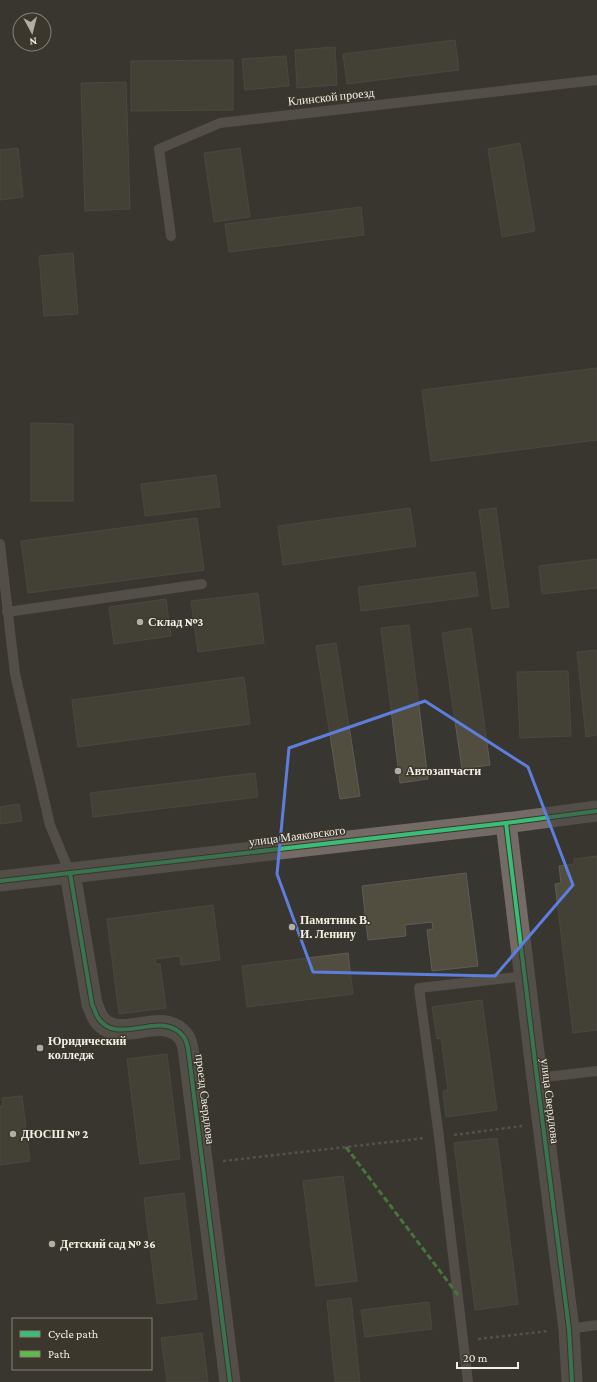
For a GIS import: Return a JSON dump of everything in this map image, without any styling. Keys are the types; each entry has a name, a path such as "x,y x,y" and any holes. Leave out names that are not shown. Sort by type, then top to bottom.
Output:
{"street":[{"name":"улица Маяковского","path":"0,881 506,823 597,811"},
{"name":"улица Свердлова","path":"506,823 569,1328 572,1382"},
{"name":"проезд Свердлова","path":"70,873 92,1004 97,1017 106,1026 118,1030 165,1025 174,1029 183,1036 188,1048 230,1382"}],"lane":[{"name":"Клинской проезд","path":"171,236 159,149 220,122 597,80"},
{"path":"0,544 15,674 50,825 70,873"},
{"path":"7,612 202,584"},
{"path":"468,1382 439,1137 419,988 525,976"},
{"path":"537,1078 597,1071"},
{"path":"569,1328 597,1325"}],"path":[{"path":"203,1163 439,1137 543,1123"},
{"path":"463,1340 569,1328"}],"highlighted area":[{"path":"425,701 528,767 573,885 495,976 313,972 277,874 289,748"}],"building":[{"path":"455,40 459,70 347,84 343,54"},
{"path":"335,47 337,85 297,88 295,50"},
{"path":"286,56 289,86 245,90 242,59"},
{"path":"233,60 233,110 131,111 131,61"},
{"path":"126,82 130,209 85,211 81,83"},
{"path":"520,143 535,231 502,237 488,149"},
{"path":"18,148 23,197 0,200 0,150"},
{"path":"240,148 250,217 214,222 204,153"},
{"path":"361,207 364,235 229,252 225,224"},
{"path":"73,253 78,314 44,316 39,256"},
{"path":"597,368 597,440 431,461 422,390"},
{"path":"31,423 73,424 73,501 31,501"},
{"path":"216,475 220,507 145,516 141,484"},
{"path":"410,508 416,546 283,565 278,526"},
{"path":"496,508 509,607 492,609 479,510"},
{"path":"197,518 204,570 28,593 21,541"},
{"path":"597,559 597,588 542,594 539,566"},
{"path":"475,572 478,596 361,611 358,587"},
{"path":"258,593 264,643 198,652 191,601"},
{"name":"Склад №3","path":"166,599 171,636 114,644 109,607"},
{"path":"409,625 428,779 400,783 381,628"},
{"path":"471,628 490,765 462,769 442,633"},
{"path":"336,643 360,796 340,799 316,646"},
{"path":"597,650 597,735 586,737 577,652"},
{"path":"568,671 571,736 520,738 517,672"},
{"path":"244,677 250,724 78,747 72,700"},
{"path":"255,773 258,797 93,817 90,793"},
{"path":"19,804 22,821 0,824 0,807"},
{"path":"597,856 597,1030 573,1033 555,884 561,883 559,866 574,864 574,859"},
{"path":"466,873 478,966 432,971 427,930 433,929 432,922 405,925 406,936 368,940 362,886"},
{"path":"213,905 220,960 181,965 180,956 155,959 156,964 160,964 166,1008 119,1014 107,919"},
{"path":"348,953 353,994 247,1007 242,966"},
{"path":"482,1000 497,1110 446,1117 443,1091 448,1090 441,1038 437,1039 432,1007"},
{"path":"167,1054 180,1159 140,1164 127,1059"},
{"name":"ДЮСШ № 2","path":"22,1096 30,1161 0,1165 0,1106 3,1106 2,1098"},
{"path":"497,1138 518,1304 475,1310 454,1143"},
{"path":"343,1176 357,1281 316,1286 303,1181"},
{"path":"184,1193 197,1299 157,1304 144,1198"},
{"path":"351,1298 360,1382 335,1382 327,1301"},
{"path":"429,1302 432,1329 365,1337 361,1310"},
{"path":"202,1333 208,1382 167,1382 161,1338"}],"marked path":[{"path":"346,1147 458,1295"}],"cycle path":[{"path":"0,881 506,823 597,811"},
{"path":"506,823 569,1329 572,1382"},
{"path":"70,873 92,1004 97,1016 105,1025 115,1029 151,1026 174,1028 183,1036 187,1043 230,1382"}],"place":[{"name":"Склад №3","path":"140,622"},
{"name":"Автозапчасти","path":"398,771"},
{"name":"Памятник В. И. Ленину","path":"292,927"},
{"name":"Юридический колледж","path":"40,1048"},
{"name":"ДЮСШ № 2","path":"13,1134"},
{"name":"Детский сад № 36","path":"52,1244"}]}
